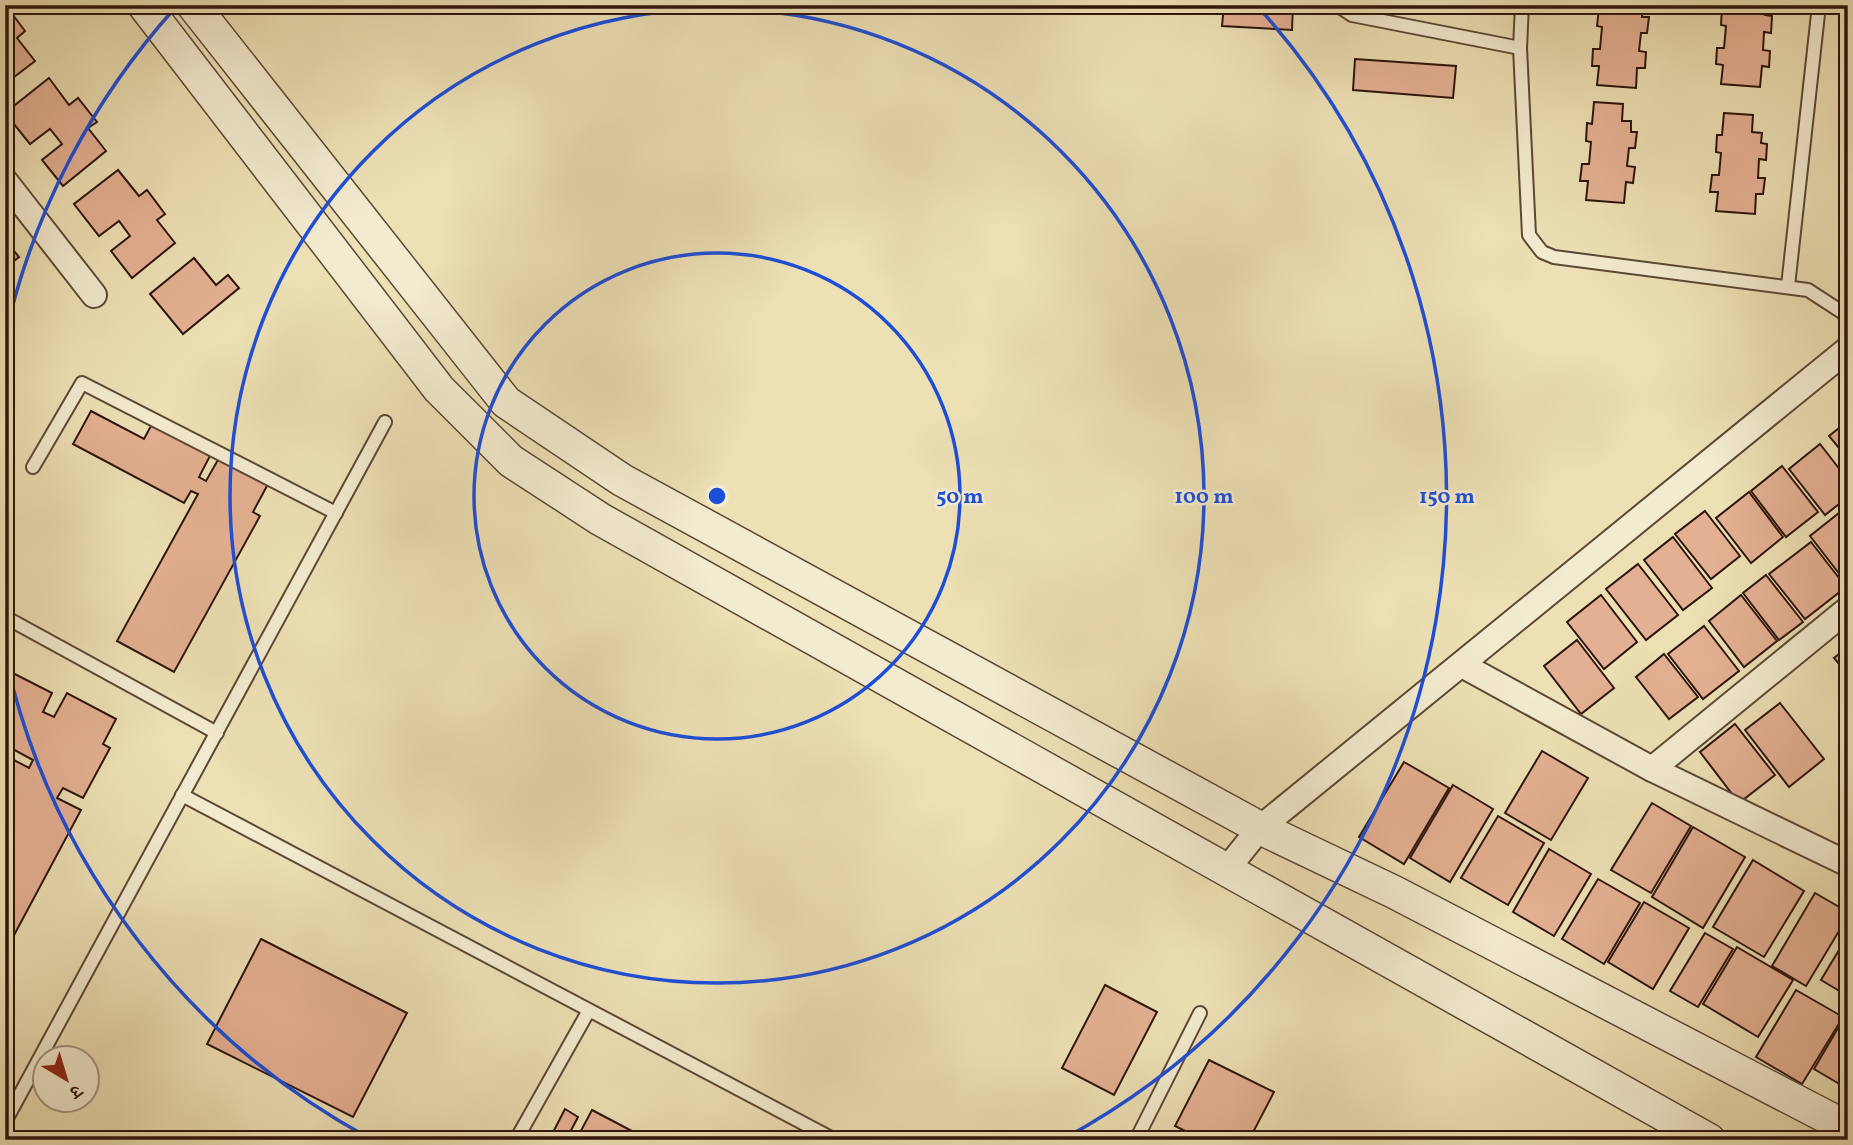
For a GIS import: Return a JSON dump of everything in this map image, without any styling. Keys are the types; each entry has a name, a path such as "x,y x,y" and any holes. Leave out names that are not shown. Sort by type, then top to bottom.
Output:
{"street":[{"path":"144,5 439,389 511,461 600,519 1709,1140"},
{"path":"193,5 506,402 622,480 1260,828 1394,892 1848,1128"},
{"path":"5,181 94,295"},
{"path":"1227,869 1260,828 1847,350"},
{"path":"1652,769 1848,609"},
{"path":"1462,665 1652,769 1844,856"}],"lane":[{"path":"1337,5 1352,15 1520,48"},
{"path":"1522,5 1520,48 1530,235 1542,251 1554,257 1788,286 1822,296 1848,316"},
{"path":"1788,286 1819,5"},
{"path":"33,467 82,383 336,513"},
{"path":"5,1122 385,422"},
{"path":"5,617 217,733"},
{"path":"182,795 588,1012 835,1140"},
{"path":"516,1140 588,1012"},
{"path":"1136,1140 1200,1013"}],"building":[{"path":"1224,5 1293,5 1292,30 1222,26"},
{"path":"1604,5 1643,6 1642,17 1649,17 1647,33 1641,33 1639,51 1646,52 1645,68 1637,68 1636,88 1597,85 1599,66 1592,66 1593,49 1600,49 1602,27 1597,26 1599,8 1603,9"},
{"path":"1766,5 1765,15 1772,16 1771,33 1764,32 1763,50 1770,51 1769,67 1762,66 1760,87 1721,84 1723,65 1716,64 1717,48 1724,48 1726,26 1721,25 1722,7"},
{"path":"7,7 25,31 17,38 35,61 5,84"},
{"path":"1355,59 1456,66 1453,98 1353,90"},
{"path":"49,78 69,105 78,98 97,122 88,128 106,151 63,186 42,160 62,144 50,129 30,144 5,113"},
{"path":"1594,102 1623,104 1622,121 1631,121 1631,132 1637,132 1635,148 1629,148 1627,166 1635,167 1633,183 1626,182 1624,203 1586,200 1588,181 1580,181 1582,164 1589,164 1591,142 1586,141 1587,123 1592,124"},
{"path":"1724,113 1753,115 1752,132 1762,133 1761,143 1767,144 1766,160 1759,159 1758,178 1765,178 1763,194 1756,194 1755,214 1716,211 1718,192 1710,192 1712,175 1719,175 1721,153 1716,152 1717,135 1722,135"},
{"path":"118,170 139,196 147,190 165,214 157,220 175,243 132,278 111,251 130,236 119,221 99,236 74,204"},
{"path":"5,240 19,257 5,268"},
{"path":"194,258 216,285 228,275 239,288 183,334 150,294"},
{"path":"91,411 144,439 153,422 211,454 199,477 206,481 219,458 268,484 253,512 260,516 174,672 117,641 198,494 191,491 184,503 73,444"},
{"path":"1848,421 1848,459 1829,436"},
{"path":"1820,444 1848,480 1848,497 1825,515 1789,469"},
{"path":"1782,466 1818,512 1786,537 1751,491"},
{"path":"1749,492 1783,537 1751,563 1716,518"},
{"path":"1705,511 1740,556 1711,579 1675,534"},
{"path":"1839,513 1848,524 1848,585 1810,536"},
{"path":"1673,537 1712,588 1683,610 1644,560"},
{"path":"1811,542 1846,587 1805,619 1769,574"},
{"path":"1638,564 1678,615 1646,640 1606,589"},
{"path":"1766,575 1803,622 1779,640 1743,593"},
{"path":"1601,595 1637,642 1604,669 1567,622"},
{"path":"1741,595 1777,641 1744,667 1709,621"},
{"path":"1704,626 1739,671 1703,699 1668,654"},
{"path":"1577,640 1614,688 1581,714 1544,666"},
{"path":"1848,647 1848,675 1834,658"},
{"path":"1664,654 1698,697 1669,719 1636,677"},
{"path":"5,669 52,693 43,712 54,717 67,693 116,719 103,744 110,748 83,798 63,788 57,798 81,810 5,952 5,812 11,801 5,798 5,778 14,760 29,768 33,760 5,745"},
{"path":"1780,703 1824,759 1789,787 1745,730"},
{"path":"1735,724 1775,775 1739,803 1700,752"},
{"path":"1848,733 1848,749 1840,739"},
{"path":"1542,751 1588,778 1551,840 1505,813"},
{"path":"1404,762 1449,788 1404,864 1359,837"},
{"path":"1453,785 1493,809 1450,882 1410,858"},
{"path":"1652,803 1691,826 1651,893 1611,870"},
{"path":"1498,816 1544,843 1508,905 1461,878"},
{"path":"1693,827 1745,857 1703,928 1652,897"},
{"path":"1549,849 1591,874 1554,936 1513,912"},
{"path":"1753,860 1804,891 1764,957 1713,927"},
{"path":"1598,879 1640,903 1604,964 1562,939"},
{"path":"1815,893 1848,912 1848,916 1806,986 1772,966"},
{"path":"1644,902 1689,928 1653,989 1608,962"},
{"path":"1705,933 1733,949 1698,1007 1670,991"},
{"path":"1848,935 1848,996 1821,980"},
{"path":"261,939 407,1013 353,1117 207,1044"},
{"path":"1737,947 1793,980 1758,1037 1703,1004"},
{"path":"1105,985 1157,1012 1114,1095 1062,1068"},
{"path":"1796,990 1843,1017 1802,1084 1756,1057"},
{"path":"1848,1011 1848,1089 1814,1069"},
{"path":"1209,1060 1274,1092 1249,1140 1203,1140 1175,1126"},
{"path":"565,1109 578,1117 566,1140 549,1140"},
{"path":"592,1110 649,1140 576,1140"}]}
